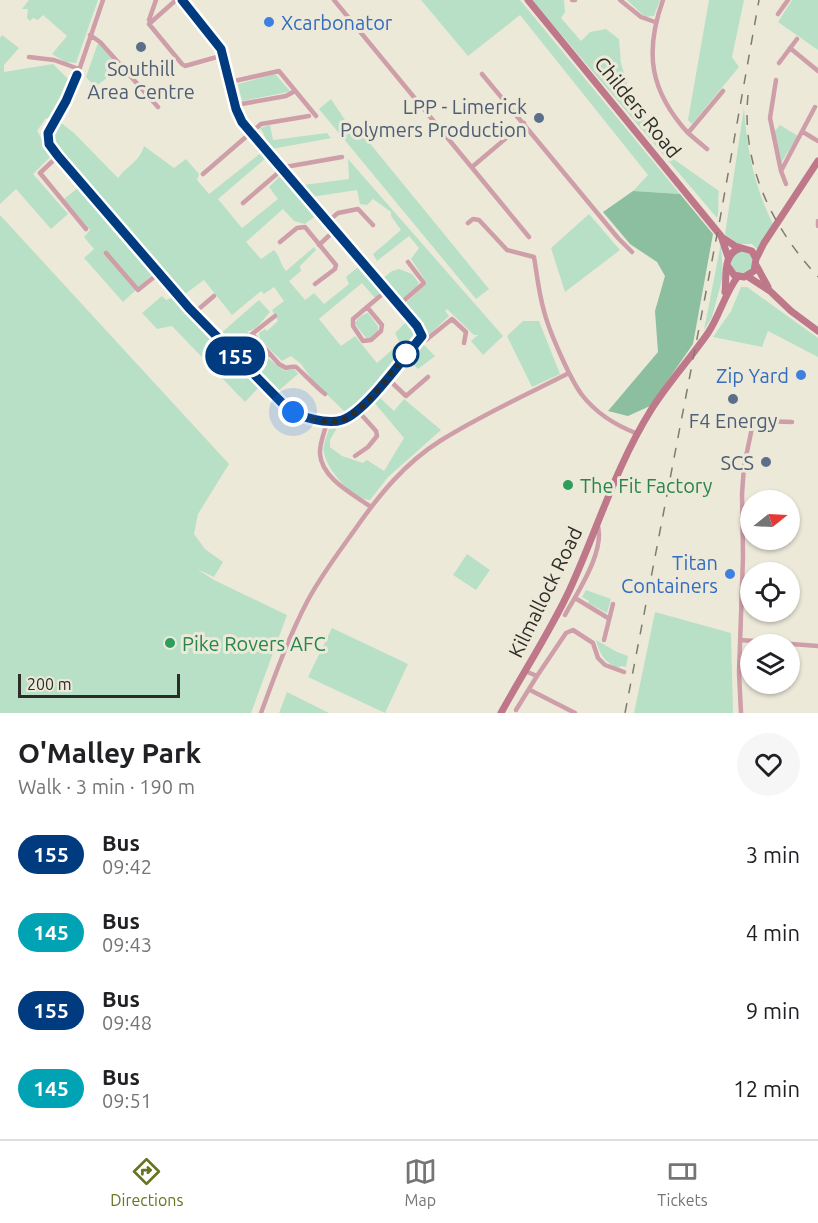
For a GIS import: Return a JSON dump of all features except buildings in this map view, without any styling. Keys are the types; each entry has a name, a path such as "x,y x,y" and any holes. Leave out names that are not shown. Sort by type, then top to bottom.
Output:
{"main road":[{"name":"Childers Road","path":"528,0 721,236 741,248"},
{"path":"747,276 754,271 764,243 816,164"},
{"name":"Childers Road","path":"721,236 728,261"},
{"path":"770,291 752,251 741,248 734,250 728,261 731,273 747,276 770,291 791,311 818,331"},
{"name":"Kilmallock Road","path":"724,297 728,261"},
{"name":"Kilmallock Road","path":"501,713 554,622 638,434 678,372 709,332 724,297 738,276"}],"street":[{"path":"103,0 77,75 48,133 49,144 194,314 293,412 327,422 342,420 358,411 422,336"},
{"path":"156,0 149,22 150,26 183,65 224,55"},
{"path":"149,22 176,0"},
{"path":"182,0 220,46 236,105 242,122 251,134 417,326 426,340 452,319 466,332 464,343"},
{"path":"334,0 529,237"},
{"path":"620,0 641,17 655,22"},
{"path":"663,0 655,22 652,54 658,89 674,117 707,149"},
{"path":"778,14 788,0"},
{"path":"90,35 98,40 158,107"},
{"path":"779,63 797,39"},
{"path":"790,48 818,71"},
{"path":"28,57 54,60 79,69"},
{"path":"230,82 276,71 316,116"},
{"path":"482,74 632,252"},
{"path":"776,80 770,118 786,184"},
{"path":"236,105 285,96 295,91"},
{"path":"688,133 723,91"},
{"path":"781,171 815,107"},
{"path":"203,174 264,123 309,116"},
{"path":"471,167 524,123"},
{"path":"803,132 818,141"},
{"path":"58,156 40,173 86,229"},
{"path":"243,203 285,167 342,157"},
{"path":"327,222 338,213 358,209 373,225"},
{"path":"468,223 473,219 479,220 507,250 534,257 544,312 569,373 582,395 603,415 621,427 638,434"},
{"path":"818,221 818,226"},
{"path":"280,242 297,228 304,227 336,265 335,269 315,284"},
{"path":"319,245 334,231"},
{"path":"106,253 138,290 159,273"},
{"path":"399,305 424,283 408,262"},
{"path":"367,307 382,325 381,331 371,340 363,341 353,326 353,319 367,307 387,291"},
{"path":"194,314 214,296"},
{"path":"275,316 252,334 279,364 286,368 293,366 298,369 312,385 325,394"},
{"path":"250,371 269,353"},
{"path":"261,713 290,637 309,598 336,555 391,482 440,441 470,423 569,373"},
{"path":"387,378 406,396 428,377"},
{"path":"355,456 368,447 377,436 376,431 358,411"},
{"path":"740,634 742,494 744,466 752,428 756,422 762,421 792,422"},
{"path":"327,422 320,453 323,465 333,479 371,507"},
{"path":"565,615 591,565 600,531 597,524"},
{"path":"582,561 591,565"},
{"path":"575,597 608,618"},
{"path":"604,640 613,604"},
{"path":"516,710 566,633 571,630 578,632 593,643 598,658 605,665 624,672"},
{"path":"800,645 818,646"},
{"path":"525,671 537,676"},
{"path":"530,690 575,713"},
{"path":"741,694 741,713"}],"green space":[{"path":"29,0 98,0 76,63 65,62 52,54 67,36 43,15 38,20 33,18 30,21 27,18 28,9 22,9"},
{"path":"421,0 520,0 680,194 633,191 648,175 520,15 468,56"},
{"path":"532,0 564,0 565,12 561,18 581,41 590,32 606,29 619,39 621,63 631,98 665,153 719,191 717,218"},
{"path":"627,0 660,0 654,16 645,17"},
{"path":"709,0 744,0 732,57 739,67 692,124 688,120"},
{"path":"792,0 818,0 818,50 778,22"},
{"path":"2,35 19,48 4,65 4,72 53,64 70,81 69,88 50,119 46,118 37,131 52,155 33,174 68,214 51,229 16,189 0,204 0,38"},
{"path":"98,43 116,63 116,71 95,87 86,77"},
{"path":"275,74 290,91 242,101 238,84"},
{"path":"331,99 347,123 368,141 489,289 476,299 319,109"},
{"path":"744,108 752,168 773,224 758,250 752,244 738,244 725,234"},
{"path":"60,122 74,133 118,178 136,160 144,146 174,168 186,159 199,174 197,180 209,194 262,152 266,158 218,199 242,228 278,199 269,187 281,175 315,216 305,224 294,221 283,209 246,242 261,259 274,250 286,271 314,247 316,250 300,266 301,271 289,281 305,300 314,293 324,304 349,284 346,277 358,267 380,292 375,298 362,283 319,319 341,346 355,336 377,363 400,343 395,333 406,322 414,334 352,412 347,414 313,381 301,364 291,356 282,361 260,340 259,333 265,329 267,331 278,321 272,310 284,301 274,287 264,294 261,291 232,315 204,280 185,294 52,141 53,132"},
{"path":"270,125 273,140 327,133 331,138 272,149 260,128"},
{"path":"780,125 798,136 781,163 774,132"},
{"path":"348,159 503,336 483,355 471,341 478,335 474,335 447,309 445,311 449,316 429,335 404,305 427,283 411,259 419,248 409,236 377,261 373,254 401,230 391,216 391,212 373,199 367,205 360,204 357,190 311,197 303,185 349,179"},
{"path":"79,187 155,272 123,302 84,258 94,249 84,237 90,230 64,199"},
{"path":"633,191 680,194 713,234 693,344 650,406 628,416 608,411 658,352 655,311 665,276 657,262 630,244 603,212"},
{"path":"589,214 620,250 565,292 551,248"},
{"path":"0,215 229,464 198,514 194,534 205,549 223,562 214,577 197,569 214,580 287,615 251,713 0,713"},
{"path":"721,243 723,276 712,317 704,330"},
{"path":"742,251 750,254 753,262 750,270 742,273 734,270 731,262 734,254"},
{"path":"399,269 412,274 419,283 399,302 381,280 392,271"},
{"path":"741,287 747,287 818,338 818,357 768,331 762,347 713,337 731,311"},
{"path":"162,296 166,300 174,297 261,385 245,402 172,326 157,329 142,313"},
{"path":"259,300 270,312 257,326 247,331 264,355 252,366 220,334"},
{"path":"368,313 378,326 378,331 370,338 366,338 355,324 360,317"},
{"path":"523,321 539,321 560,374 532,387 507,336"},
{"path":"423,344 435,356 418,369 409,360"},
{"path":"268,358 285,371 294,369 298,374 277,392 257,371"},
{"path":"378,396 394,411 404,399 441,430 388,477 370,500 356,495 341,482 326,460 324,447 329,429 337,428 330,440 330,447 342,456 363,463 367,460 384,471 404,438 373,401"},
{"path":"467,554 490,570 476,590 453,575"},
{"path":"586,590 611,599 607,613 588,603 589,601 582,597"},
{"path":"655,612 731,633 733,713 634,713"},
{"path":"332,628 408,664 385,713 308,677"},
{"path":"596,640 628,656 626,667 617,668 609,663 601,654"},
{"path":"287,692 329,713 279,713"}],"railway":[{"path":"625,713 720,219 759,0"},
{"path":"748,95 747,121 750,146 763,194 787,237 818,277"}],"bus line":[{"name":"155","path":"77,75 47,137 58,156 189,308 288,409 327,422 342,420 358,411 422,336 417,326 242,122 236,109 224,55 182,0"}],"place":[{"name":"Xcarbonator","path":"269,22"},
{"name":"Southill Area Centre","path":"141,47"},
{"name":"LPP - Limerick Polymers Production","path":"539,118"},
{"name":"Zip Yard","path":"801,375"},
{"name":"F4 Energy","path":"733,399"},
{"name":"SCS","path":"766,462"},
{"name":"The Fit Factory","path":"568,485"},
{"name":"Titan Containers","path":"730,574"},
{"name":"Pike Rovers AFC","path":"170,643"}],"route":[{"path":"293,412 327,422 342,420 358,411 410,350 406,354"}]}
